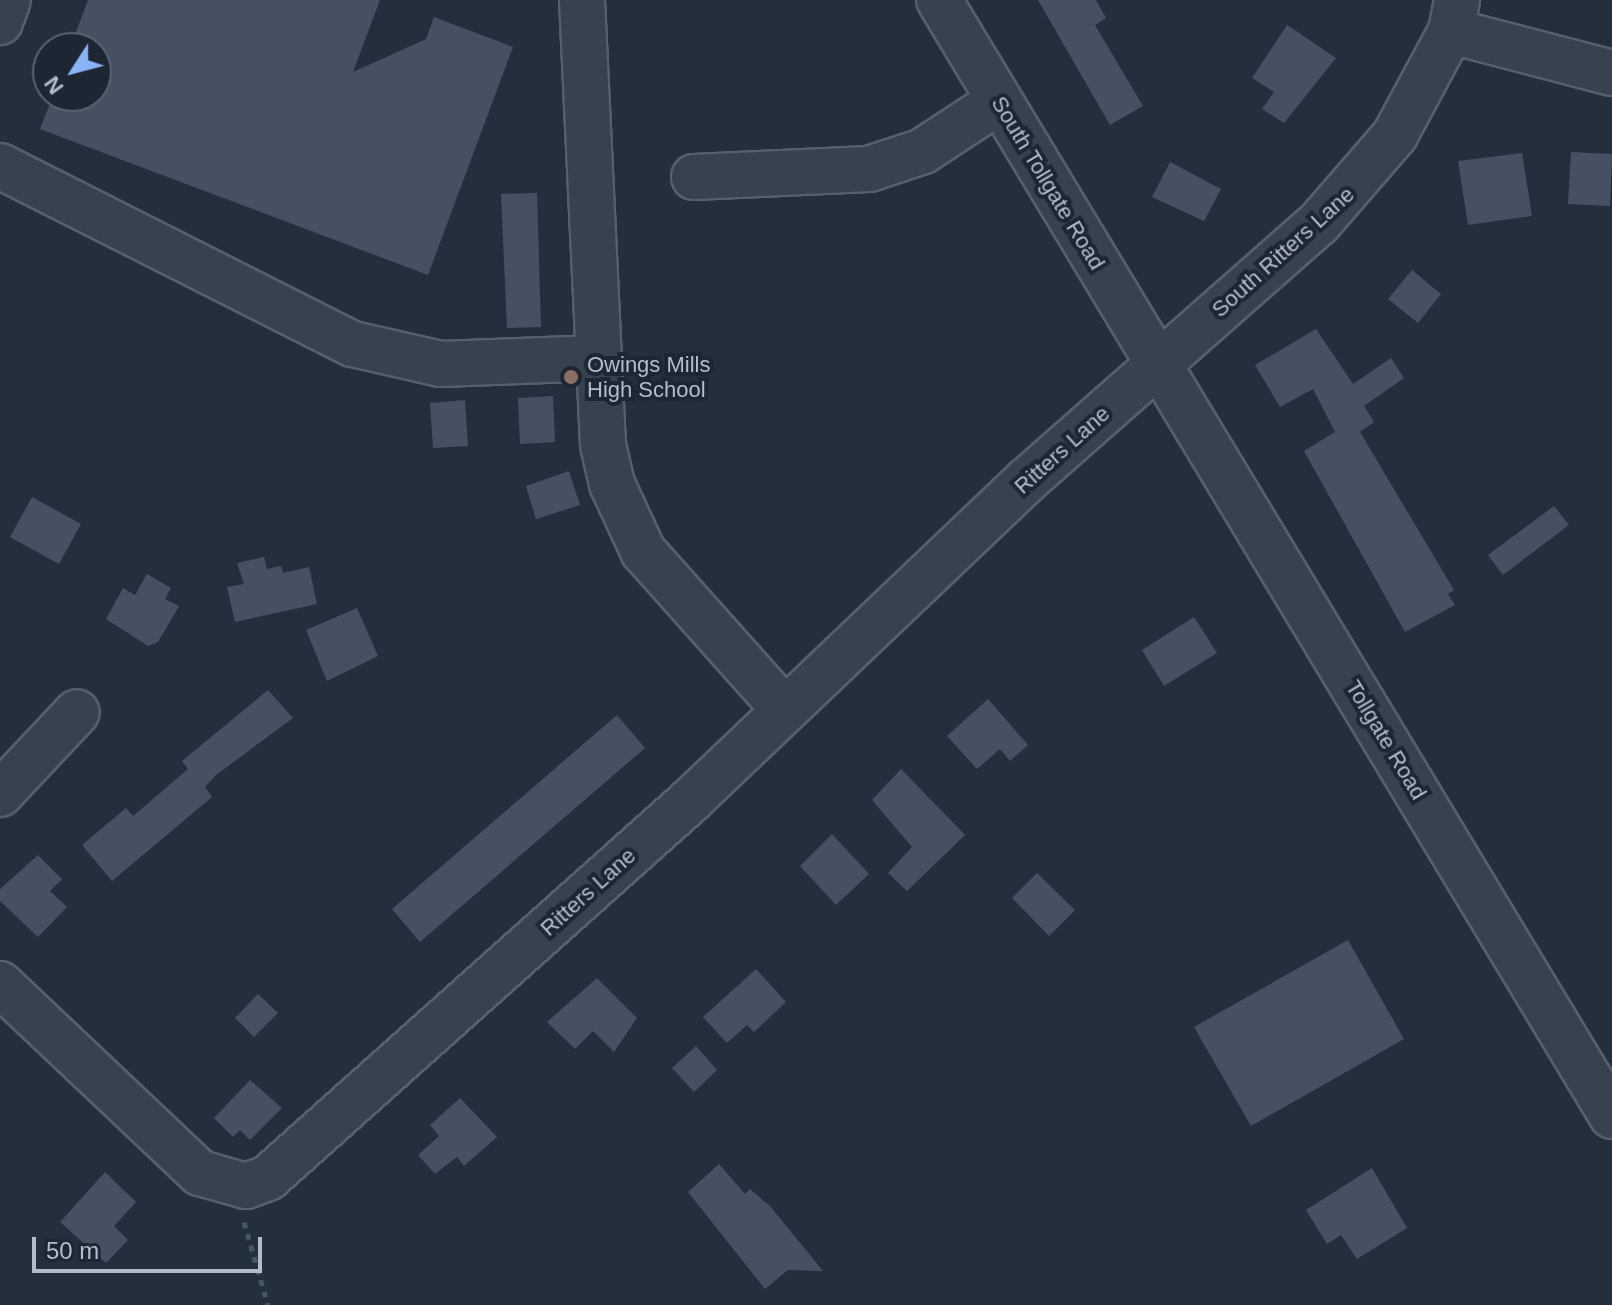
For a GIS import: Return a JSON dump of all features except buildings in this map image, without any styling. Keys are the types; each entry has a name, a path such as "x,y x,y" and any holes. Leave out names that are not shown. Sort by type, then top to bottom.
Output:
{"street":[{"path":"0,22 8,0"},
{"path":"582,0 603,445 622,515 675,591 784,709"},
{"name":"South Tollgate Road","path":"939,0 1158,365"},
{"path":"1454,16 1612,73"},
{"name":"South Ritters Lane","path":"1158,365 1359,183 1427,82 1454,16"},
{"path":"694,177 869,169 923,151 999,101"},
{"path":"0,166 353,344 441,364 598,358"},
{"name":"Ritters Lane","path":"246,1186 296,1157 1158,365"},
{"name":"Tollgate Road","path":"1158,365 1612,1116"},
{"path":"0,794 77,712"},
{"path":"0,984 200,1173 246,1186"}],"path":[{"path":"246,1186 246,1239 268,1305"}],"place":[{"name":"Owings Mills High School","path":"571,377"}]}
